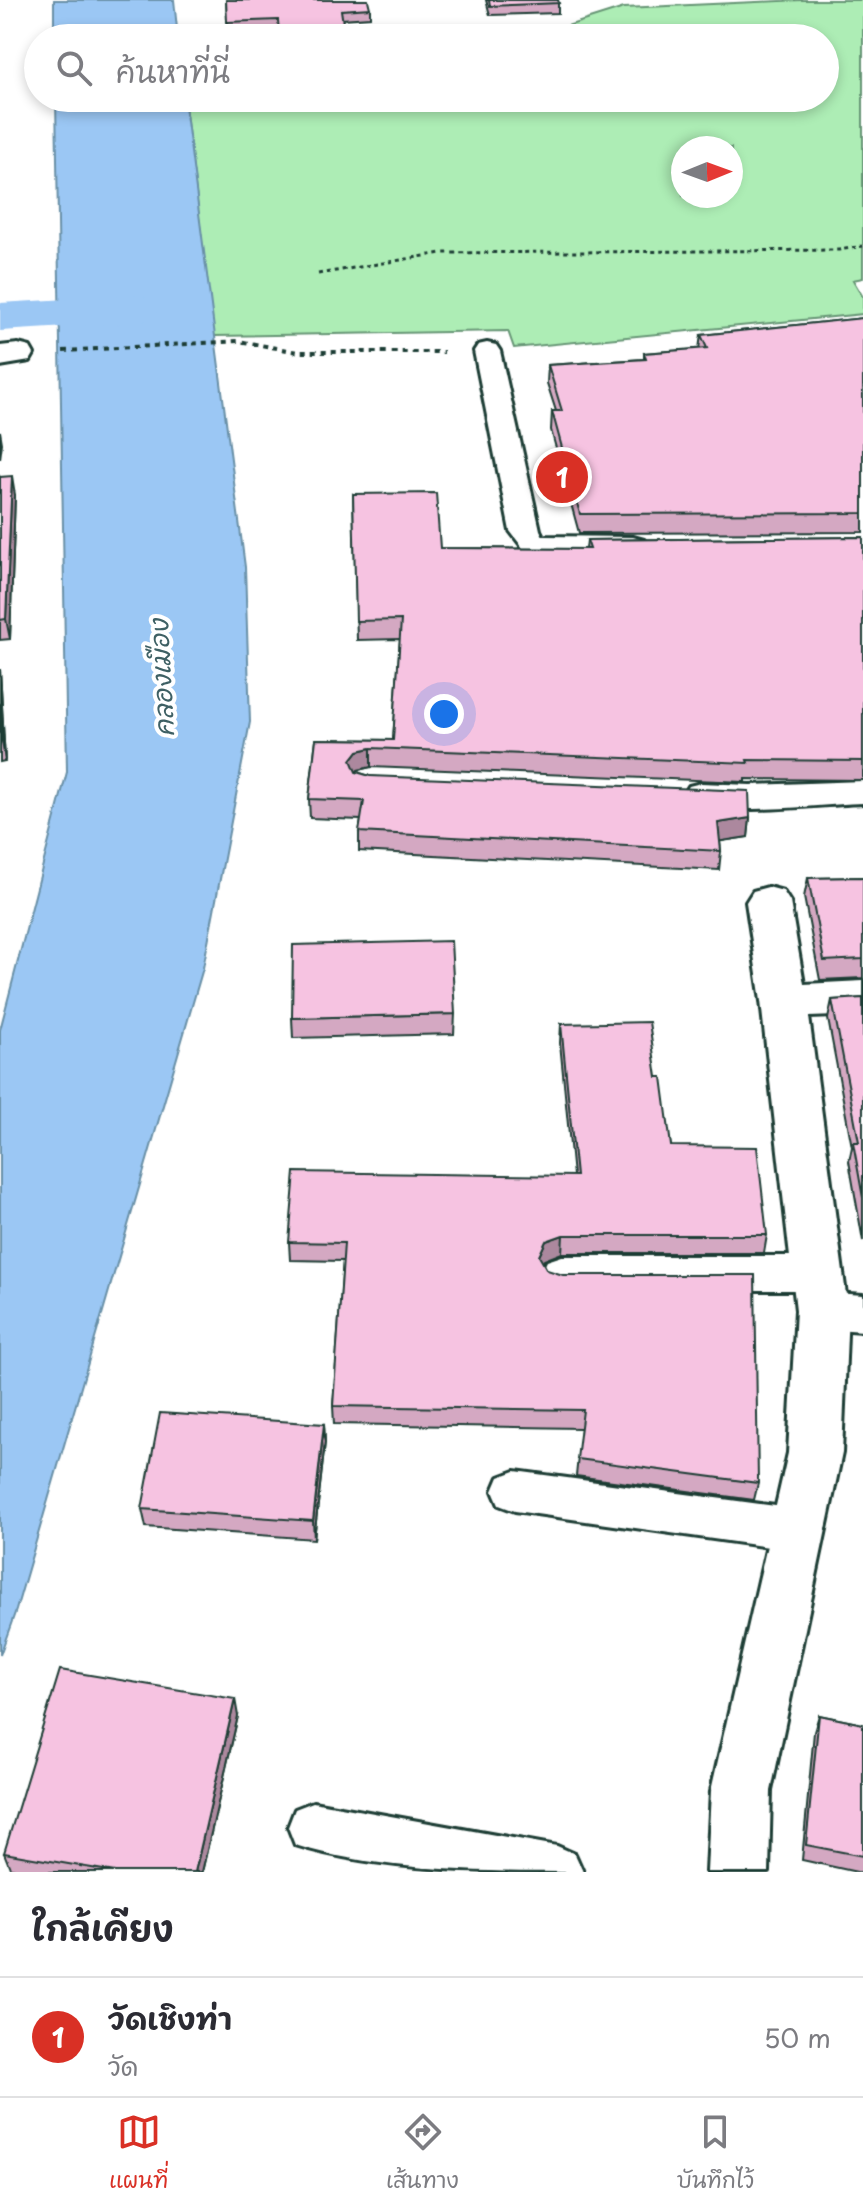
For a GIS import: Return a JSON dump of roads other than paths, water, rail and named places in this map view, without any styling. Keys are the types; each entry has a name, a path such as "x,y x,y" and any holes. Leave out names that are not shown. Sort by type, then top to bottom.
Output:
{"street":[{"path":"738,1872 741,1791 815,1453 834,1299 768,902"},
{"path":"784,1001 863,998"}],"lane":[{"path":"487,351 525,531 533,542 550,547 660,546"},
{"path":"671,793 750,796 863,792"},
{"path":"562,1273 834,1299"},
{"path":"515,1491 798,1530"},
{"path":"313,1827 557,1872"}],"water":[{"path":"54,0 174,0 177,24 54,24"},
{"name":"คลองเมือง","path":"56,112 186,112 245,567 250,722 203,968 16,1610 0,1655 0,1030 67,772"}],"waterway":[{"path":"0,317 136,309"}],"place":[{"name":"วัดเชิงท่า","path":"562,477"}]}
